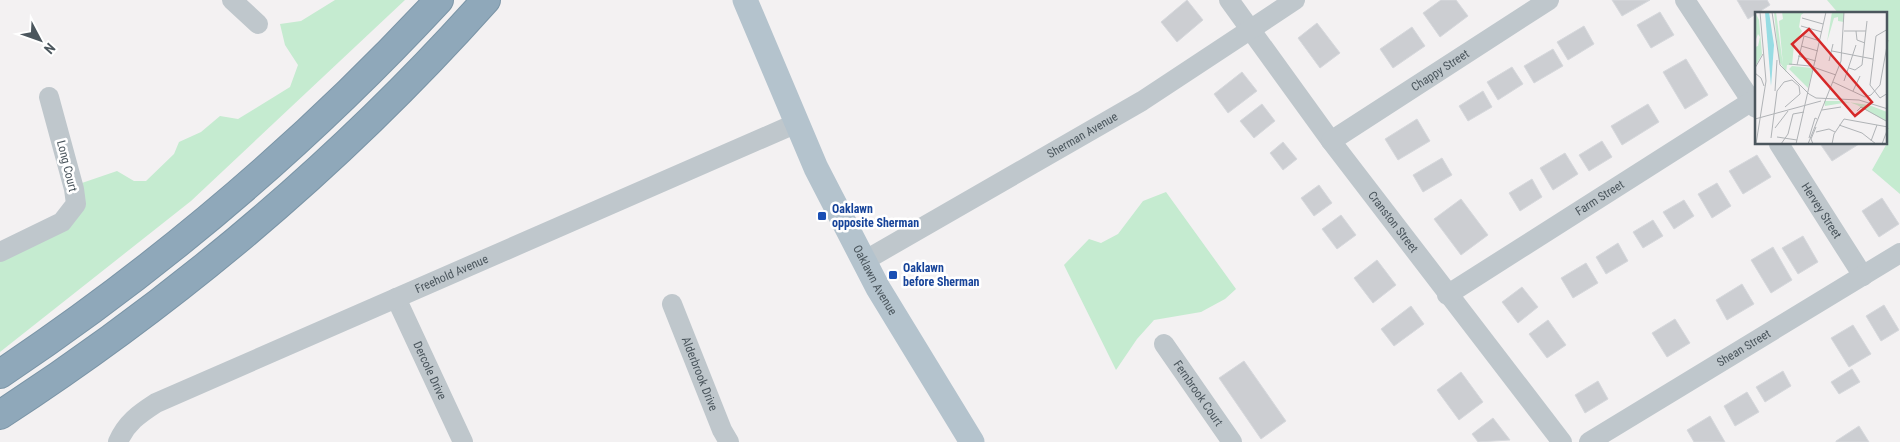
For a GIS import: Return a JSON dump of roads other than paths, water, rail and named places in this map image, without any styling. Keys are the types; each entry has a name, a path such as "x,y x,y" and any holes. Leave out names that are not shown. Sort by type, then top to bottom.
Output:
{"highway":[{"path":"0,374 48,342 150,266 247,186 347,94 439,0"},
{"path":"0,415 141,317 285,198 381,108 486,0"}],"main road":[{"name":"Oaklawn Avenue","path":"746,0 816,168 878,288 972,442"}],"street":[{"path":"232,0 258,24"},
{"name":"Cranston Street","path":"1229,0 1331,141 1447,295 1562,442"},
{"name":"Sherman Avenue","path":"864,261 1142,101 1295,0"},
{"name":"Chappy Street","path":"1331,141 1549,0"},
{"path":"1685,0 1754,104"},
{"name":"Long Court","path":"0,252 62,222 76,204 74,189 49,97"},
{"name":"Farm Street","path":"1447,295 1754,104"},
{"name":"Freehold Avenue","path":"118,442 122,431 134,417 156,403 797,123"},
{"name":"Hervey Street","path":"1780,145 1863,276"},
{"name":"Shean Street","path":"1589,442 1900,254"},
{"name":"Dercole Drive","path":"396,298 463,442"},
{"name":"Alderbrook Drive","path":"672,304 688,350 722,430 729,442"},
{"name":"Fernbrook Court","path":"1164,344 1232,442"}],"place":[{"name":"Oaklawn opposite Sherman","path":"822,216"},
{"name":"Oaklawn before Sherman","path":"893,275"}]}
